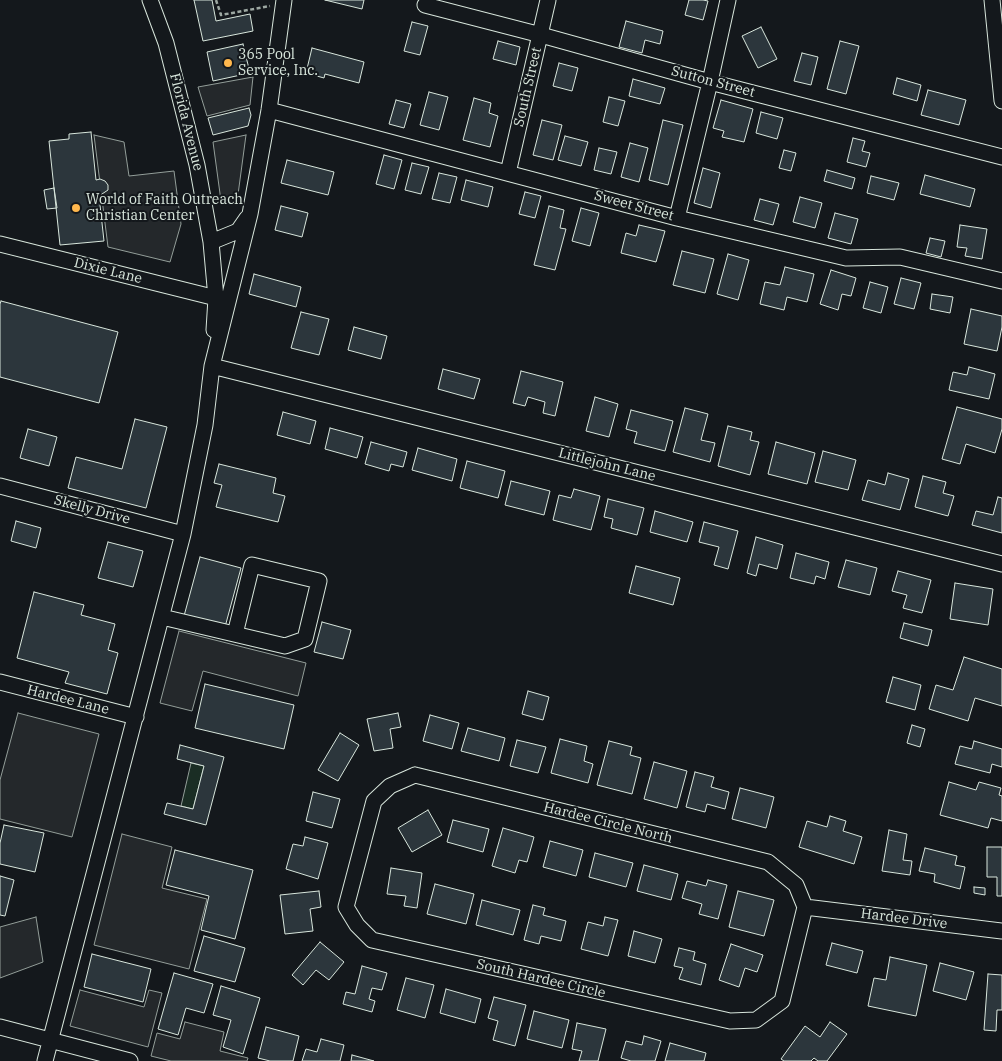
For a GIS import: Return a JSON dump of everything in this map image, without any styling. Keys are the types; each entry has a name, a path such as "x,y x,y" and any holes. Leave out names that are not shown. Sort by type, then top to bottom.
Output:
{"street":[{"name":"Florida Avenue","path":"150,0 166,43 194,151 211,242 216,298 212,366"},
{"path":"45,1061 183,534 204,425 212,366 250,214 269,110 284,0"},
{"name":"South Street","path":"508,173 548,0"},
{"path":"678,218 728,0"},
{"path":"992,0 1002,102"},
{"name":"Sutton Street","path":"425,5 710,82 1002,157"},
{"name":"Sweet Street","path":"269,110 678,218 846,258 900,257 1002,281"},
{"path":"211,242 238,232 250,214"},
{"name":"Dixie Lane","path":"0,244 216,298"},
{"name":"Littlejohn Lane","path":"212,366 1002,564"},
{"name":"Skelly Drive","path":"0,486 183,534"},
{"path":"162,617 284,646 305,639 320,581 252,565 236,634"},
{"name":"Hardee Lane","path":"0,682 136,717"},
{"name":"Hardee Circle North","path":"390,786 415,775 768,862 796,885 806,907"},
{"name":"South Hardee Circle","path":"390,786 374,801 346,907 357,925 372,940 730,1021 756,1020 782,1001 806,907"},
{"name":"Hardee Drive","path":"806,907 1002,931"},
{"path":"0,1027 130,1061"}],"path":[{"path":"216,0 221,15 271,6 272,0"}],"green space":[{"path":"191,763 204,766 193,809 181,806"}],"shaded area":[{"path":"253,77 250,105 207,116 198,87"},
{"path":"94,135 124,142 129,176 174,171 181,224 170,262 108,247"},
{"path":"246,135 237,202 221,201 213,142"},
{"path":"179,631 306,663 298,696 203,671 192,711 160,703"},
{"path":"18,713 99,734 72,837 0,819 0,780"},
{"path":"122,834 172,847 162,888 207,899 189,969 94,945"},
{"path":"36,917 43,962 0,978 0,927"},
{"path":"80,990 144,1007 149,990 162,993 148,1047 70,1026"},
{"path":"185,1022 224,1032 220,1051 248,1058 247,1061 171,1061 151,1056 157,1033 180,1039"}],"building":[{"path":"194,0 212,0 216,21 250,14 253,31 203,41"},
{"path":"325,0 364,0 362,9"},
{"path":"689,0 708,1 703,20 685,15"},
{"path":"626,21 663,31 660,44 645,40 642,53 619,47"},
{"path":"412,22 428,26 420,55 404,51"},
{"path":"761,27 777,59 758,68 742,36"},
{"path":"498,41 520,47 516,65 493,59"},
{"path":"840,41 859,46 846,94 827,89"},
{"name":"365 Pool Service, Inc.","path":"243,44 250,73 213,81 207,52"},
{"path":"312,48 364,62 359,83 325,74 324,78 306,73"},
{"path":"802,53 818,57 811,85 794,81"},
{"path":"559,63 578,68 572,91 553,86"},
{"path":"897,78 921,85 917,101 893,94"},
{"path":"633,79 665,88 660,104 629,96"},
{"path":"928,90 966,100 959,125 921,115"},
{"path":"429,92 448,97 439,130 420,125"},
{"path":"609,97 625,101 618,126 603,122"},
{"path":"474,98 491,103 489,113 498,116 490,147 463,140"},
{"path":"396,100 411,104 404,128 389,124"},
{"path":"721,100 753,109 744,142 722,137 724,131 713,128"},
{"path":"249,108 251,115 248,126 213,135 208,118"},
{"path":"761,112 783,118 777,139 756,133"},
{"path":"542,120 562,125 553,160 533,155"},
{"path":"663,120 683,125 668,185 649,180"},
{"path":"91,132 96,180 105,181 108,185 108,190 99,196 104,241 60,245 49,141 69,139 69,134"},
{"path":"565,136 588,142 581,166 558,160"},
{"path":"853,138 865,141 862,151 870,153 866,167 847,162"},
{"path":"630,143 648,148 639,182 621,177"},
{"path":"599,148 617,152 611,174 594,170"},
{"path":"784,150 796,153 791,171 779,168"},
{"path":"384,155 402,160 394,189 376,184"},
{"path":"287,160 334,172 328,195 281,183"},
{"path":"412,163 429,167 421,194 405,190"},
{"path":"703,168 720,173 711,208 694,203"},
{"path":"827,170 855,178 852,189 824,181"},
{"path":"439,173 457,177 450,203 432,199"},
{"path":"925,175 975,189 970,207 920,194"},
{"path":"871,176 899,183 894,200 867,193"},
{"path":"466,180 493,187 488,207 461,200"},
{"path":"54,188 57,208 47,209 44,190"},
{"path":"525,192 541,196 535,218 519,214"},
{"path":"800,197 822,203 815,228 793,222"},
{"path":"760,199 779,204 773,225 754,220"},
{"path":"281,206 308,213 302,237 275,230"},
{"path":"549,206 564,210 560,228 566,229 555,270 534,265"},
{"path":"581,208 599,213 590,246 572,241"},
{"path":"835,213 858,219 851,244 828,238"},
{"path":"639,225 665,231 656,262 621,253 626,233 636,236"},
{"path":"960,225 987,229 982,259 965,256 967,248 957,247"},
{"path":"930,238 945,241 941,257 926,253"},
{"path":"682,251 714,259 705,293 673,285"},
{"path":"728,254 749,260 738,300 717,294"},
{"path":"785,267 814,274 807,302 787,297 784,310 760,304 765,282 780,285"},
{"path":"831,270 856,278 851,296 842,294 838,310 820,304"},
{"path":"254,274 301,287 296,307 249,294"},
{"path":"901,278 921,283 914,309 894,304"},
{"path":"870,282 888,287 881,313 863,308"},
{"path":"932,294 953,297 950,313 930,309"},
{"path":"1,301 118,332 99,403 0,377"},
{"path":"971,309 1002,316 1002,327 997,351 964,344"},
{"path":"301,312 329,319 319,355 291,348"},
{"path":"354,327 387,336 381,359 348,350"},
{"path":"969,367 995,374 989,399 949,390 953,372 967,375"},
{"path":"443,369 480,379 474,399 438,389"},
{"path":"521,371 563,382 555,416 543,413 545,402 528,397 525,406 513,403"},
{"path":"595,397 618,404 609,437 586,431"},
{"path":"957,407 1002,419 1002,429 995,453 966,444 960,464 942,459"},
{"path":"685,408 708,414 701,440 715,443 710,462 673,452"},
{"path":"631,410 673,421 665,451 634,443 637,432 626,429"},
{"path":"283,412 316,421 310,444 277,435"},
{"path":"135,419 167,427 146,508 68,488 76,457 122,469"},
{"path":"728,426 752,432 750,440 759,442 750,475 718,466"},
{"path":"330,428 363,437 357,458 325,449"},
{"path":"28,429 57,437 49,466 20,458"},
{"path":"371,442 407,452 403,467 391,464 389,471 365,464"},
{"path":"776,442 815,453 807,484 768,474"},
{"path":"418,448 457,459 452,481 412,470"},
{"path":"823,451 856,460 848,490 815,482"},
{"path":"467,461 505,471 498,498 460,488"},
{"path":"219,464 276,478 273,493 285,496 278,522 216,507 222,485 214,483"},
{"path":"888,473 909,479 900,510 862,500 868,480 885,485"},
{"path":"923,476 946,482 943,493 954,496 948,516 915,507"},
{"path":"511,481 550,491 544,515 505,505"},
{"path":"574,489 600,496 591,530 553,520 559,495 571,498"},
{"path":"998,497 1002,498 1002,533 972,525 976,511 993,515"},
{"path":"608,499 644,508 637,535 611,528 613,519 604,517"},
{"path":"655,511 693,522 687,542 650,532"},
{"path":"16,521 41,528 36,548 11,541"},
{"path":"704,522 738,531 728,569 714,565 719,547 699,542"},
{"path":"756,537 783,545 777,569 759,564 756,576 747,573"},
{"path":"108,542 143,551 133,587 98,578"},
{"path":"796,553 829,562 825,579 816,576 814,584 790,578"},
{"path":"200,557 241,568 225,627 184,616"},
{"path":"846,560 877,568 870,595 838,587"},
{"path":"636,566 680,578 673,605 629,593"},
{"path":"898,571 931,580 922,613 903,608 907,595 892,591"},
{"path":"955,583 993,589 988,625 950,619"},
{"path":"34,592 84,605 81,615 115,624 108,650 118,653 107,694 65,683 69,672 17,658"},
{"path":"322,622 351,630 343,659 314,652"},
{"path":"904,623 932,630 928,646 900,638"},
{"path":"964,657 1002,669 1002,706 975,698 968,721 929,709 936,685 953,690"},
{"path":"893,677 921,685 915,710 886,702"},
{"path":"205,684 294,705 284,749 195,728"},
{"path":"528,691 549,697 543,720 522,714"},
{"path":"398,713 401,727 390,729 393,748 374,751 367,719"},
{"path":"430,715 459,723 452,749 423,741"},
{"path":"912,725 925,729 920,747 907,743"},
{"path":"468,728 505,738 499,761 461,751"},
{"path":"340,733 359,745 338,781 318,770"},
{"path":"560,739 587,746 584,761 593,764 588,783 551,773"},
{"path":"517,740 546,747 538,773 510,766"},
{"path":"609,741 632,747 630,755 641,758 632,794 597,785"},
{"path":"974,741 1002,749 1002,767 992,764 990,773 955,764 960,746 972,749"},
{"path":"180,745 224,757 206,825 164,814 167,803 193,809 204,766 177,759"},
{"path":"654,762 687,771 677,808 644,799"},
{"path":"695,772 714,777 711,787 729,792 725,809 707,804 705,812 686,807"},
{"path":"949,782 976,790 979,782 1001,788 999,795 1002,796 1002,821 991,818 988,828 940,815"},
{"path":"740,788 774,797 766,828 732,819"},
{"path":"313,792 340,799 332,828 306,821"},
{"path":"428,810 442,835 412,852 398,828"},
{"path":"830,816 846,821 843,831 862,837 854,864 799,847 807,821 827,827"},
{"path":"453,820 489,829 483,852 447,842"},
{"path":"4,825 44,833 35,872 0,864 0,843"},
{"path":"503,828 534,837 527,862 519,860 515,873 492,866"},
{"path":"889,830 907,834 903,860 912,861 910,875 882,871"},
{"path":"305,837 328,843 318,879 286,869 293,844 303,846"},
{"path":"550,841 583,850 576,876 543,867"},
{"path":"987,847 1002,847 1002,896 997,896 997,877 987,877"},
{"path":"925,848 957,856 955,865 965,867 960,889 934,882 935,874 919,871"},
{"path":"175,850 253,870 235,939 201,930 209,896 166,885"},
{"path":"595,853 633,863 626,887 589,877"},
{"path":"644,865 678,874 671,900 637,891"},
{"path":"391,868 422,873 417,908 404,906 406,896 387,894"},
{"path":"0,876 14,880 5,916 0,915"},
{"path":"708,880 727,885 718,919 699,914 702,904 682,898 687,881 706,886"},
{"path":"435,884 474,894 466,924 427,914"},
{"path":"974,887 985,888 985,895 974,893"},
{"path":"319,891 321,907 310,909 313,931 285,934 280,895"},
{"path":"738,891 774,900 764,936 729,927"},
{"path":"482,900 520,910 513,935 476,925"},
{"path":"533,905 545,908 543,915 566,921 561,941 541,936 539,944 524,940"},
{"path":"605,917 618,920 608,956 581,949 588,922 603,926"},
{"path":"634,931 662,939 655,963 628,956"},
{"path":"204,936 245,948 235,982 194,971"},
{"path":"320,942 344,962 329,980 316,970 303,985 292,975"},
{"path":"832,943 863,951 857,973 826,965"},
{"path":"731,944 763,955 757,972 745,968 739,987 719,980"},
{"path":"679,948 695,952 693,960 706,964 701,985 679,979 683,968 674,966"},
{"path":"92,954 151,969 143,1002 84,987"},
{"path":"890,957 927,965 916,1016 868,1006 874,978 886,980"},
{"path":"940,963 974,972 966,1000 933,991"},
{"path":"362,966 387,973 382,990 372,988 369,999 375,1001 372,1012 343,1004 346,992 355,994"},
{"path":"174,973 213,984 204,1013 186,1008 178,1035 158,1029"},
{"path":"988,974 1002,975 1002,1010 997,1010 996,1031 984,1030"},
{"path":"406,978 434,985 425,1018 397,1010"},
{"path":"221,986 260,998 243,1054 223,1047 231,1020 213,1015"},
{"path":"446,989 481,999 475,1023 440,1013"},
{"path":"494,997 526,1005 515,1046 493,1040 498,1021 488,1018"},
{"path":"534,1011 569,1020 562,1048 527,1039"},
{"path":"830,1022 847,1034 827,1061 818,1061 814,1058 811,1061 784,1061 781,1059 805,1026 820,1037"},
{"path":"577,1023 606,1029 598,1061 579,1061 582,1051 572,1049"},
{"path":"266,1027 299,1036 293,1061 270,1061 258,1058"},
{"path":"644,1036 661,1041 655,1061 631,1061 621,1058 626,1041 642,1045"},
{"path":"321,1039 344,1045 340,1061 302,1061 306,1049 317,1052"},
{"path":"670,1043 706,1053 704,1061 665,1061"},
{"path":"352,1055 374,1061 351,1061"}],"place":[{"name":"365 Pool Service, Inc.","path":"228,63"},
{"name":"World of Faith Outreach Christian Center","path":"76,208"}]}
